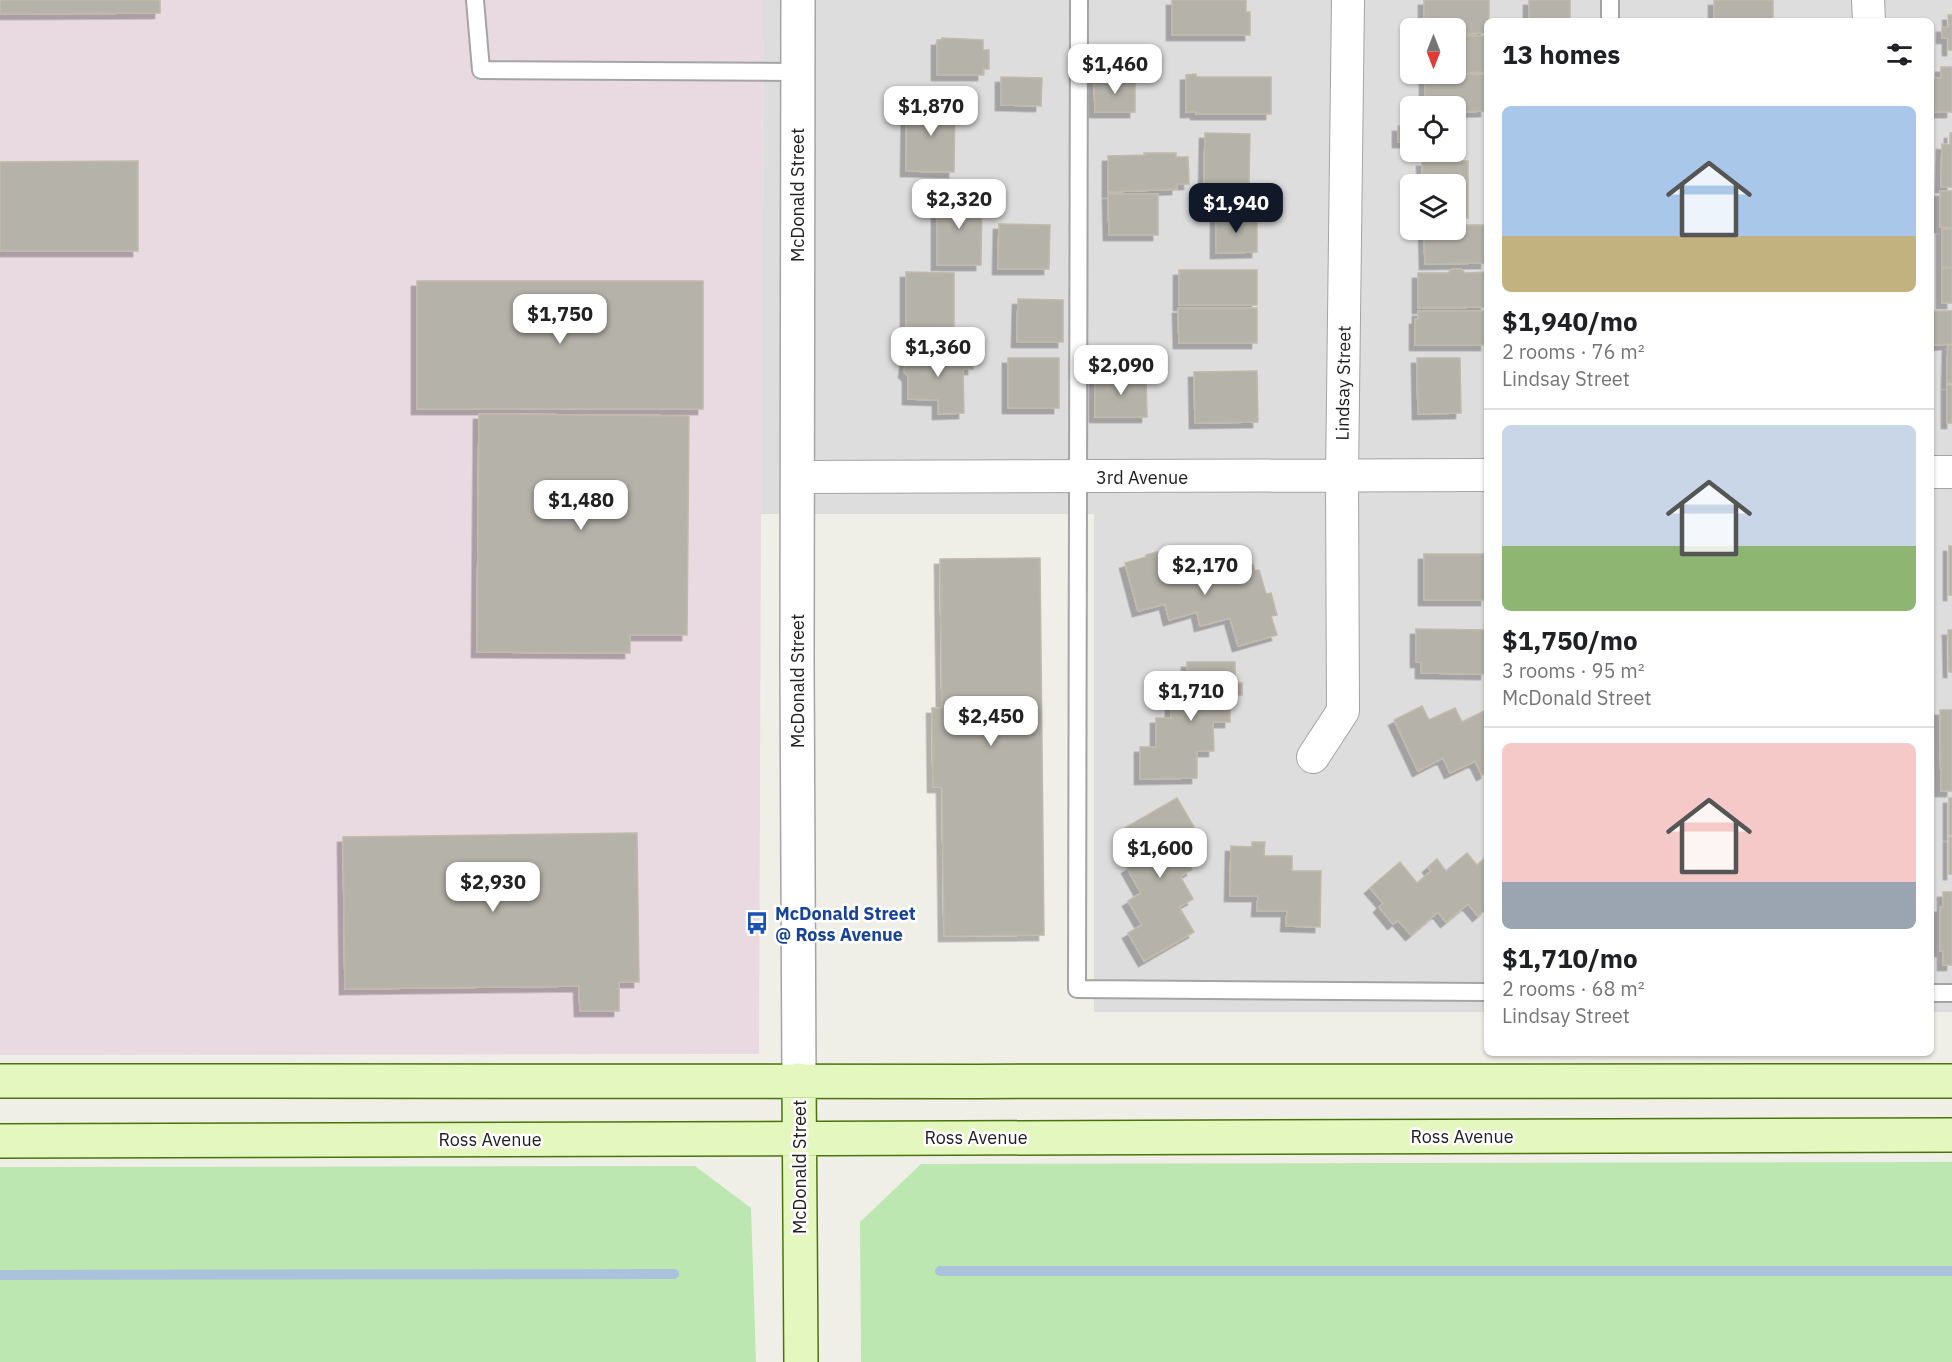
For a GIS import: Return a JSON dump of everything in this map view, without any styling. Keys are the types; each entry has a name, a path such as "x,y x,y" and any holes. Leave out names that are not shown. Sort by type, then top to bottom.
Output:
{"main road":[{"path":"0,1081 798,1080 1357,1083 1952,1081"},
{"name":"McDonald Street","path":"798,1080 801,1362"},
{"name":"Ross Avenue","path":"0,1141 1952,1135"}],"street":[{"name":"McDonald Street","path":"798,0 798,1080"},
{"name":"Lindsay Street","path":"1313,757 1343,711 1342,476 1348,0"},
{"path":"1868,0 1869,18"},
{"path":"1934,472 1952,472"},
{"name":"3rd Avenue","path":"797,477 1484,475"}],"lane":[{"path":"475,0 481,70 797,72"},
{"path":"1079,0 1077,989 1484,992"},
{"path":"1610,0 1611,18"},
{"path":"1934,993 1952,993"}],"shaded area":[{"path":"0,0 763,0 759,1054 0,1055"},
{"path":"763,0 1952,0 1952,1012 1934,1012 1934,18 1484,18 1484,1012 1094,1012 1094,514 761,514"}],"green space":[{"path":"1952,1162 1952,1362 861,1362 860,1222 921,1164"},
{"path":"695,1166 751,1208 756,1362 0,1362 0,1167"}],"building":[{"path":"0,0 160,0 160,13 0,14"},
{"path":"1172,0 1246,0 1246,12 1250,12 1250,35 1172,35"},
{"path":"1424,0 1489,0 1489,18 1484,18 1484,33 1466,34 1466,18 1424,18"},
{"path":"1529,0 1570,0 1570,18 1529,18"},
{"path":"1714,0 1773,0 1773,18 1714,18"},
{"path":"1948,15 1952,15 1952,50 1948,50 1948,38 1942,38 1942,27 1949,27"},
{"path":"1466,36 1484,36 1484,72 1466,73"},
{"path":"942,38 983,40 983,50 989,50 989,69 983,69 983,75 937,75 937,40 942,40"},
{"path":"1941,67 1952,67 1952,112 1934,112 1934,78 1941,78"},
{"path":"1196,74 1196,77 1271,77 1271,114 1186,112 1186,75"},
{"path":"1466,74 1484,74 1484,111 1466,112 1466,96 1425,96 1425,84 1466,84"},
{"path":"1001,77 1042,78 1041,106 1001,105"},
{"path":"1135,77 1135,112 1095,112 1094,78"},
{"path":"907,102 955,102 954,172 906,171"},
{"path":"1398,126 1400,126 1400,142 1398,142"},
{"path":"1205,133 1250,134 1249,187 1204,187"},
{"path":"1950,133 1952,133 1952,187 1941,187 1942,144 1950,145"},
{"path":"1144,153 1176,153 1176,157 1188,157 1189,184 1177,184 1177,189 1108,192 1108,156 1145,155"},
{"path":"138,161 138,251 0,251 0,162"},
{"path":"1468,161 1468,218 1466,218 1466,174 1423,174 1422,162"},
{"path":"1940,191 1952,191 1952,228 1940,227"},
{"path":"1108,194 1158,194 1158,235 1109,235"},
{"path":"937,196 982,196 981,265 937,265"},
{"path":"1216,215 1257,215 1257,252 1216,253"},
{"path":"999,224 1050,225 1049,269 998,269"},
{"path":"1466,225 1484,225 1484,263 1425,264 1424,240 1466,240"},
{"path":"1942,229 1952,229 1952,267 1942,267"},
{"path":"1942,268 1952,268 1952,303 1942,303"},
{"path":"1452,269 1461,269 1465,273 1484,272 1484,307 1418,308 1418,273 1448,273"},
{"path":"1179,270 1257,270 1257,305 1179,305"},
{"path":"906,272 954,273 954,346 906,345"},
{"path":"417,281 703,281 703,409 417,409"},
{"path":"1018,299 1063,300 1063,342 1017,342"},
{"path":"1178,308 1257,308 1257,343 1179,343"},
{"path":"1418,311 1484,311 1484,345 1415,345 1415,319 1418,319"},
{"path":"1934,311 1952,311 1952,344 1934,345"},
{"path":"1948,345 1952,345 1952,383 1947,383"},
{"path":"962,350 962,353 973,352 973,369 963,369 964,413 938,414 938,400 908,399 908,376 904,372 907,351"},
{"path":"1008,358 1059,358 1059,408 1008,408"},
{"path":"1417,358 1460,358 1461,413 1418,414"},
{"path":"1257,371 1258,422 1195,423 1194,372"},
{"path":"1146,374 1147,417 1095,417 1095,375"},
{"path":"1947,385 1952,385 1952,423 1947,423"},
{"path":"479,414 689,416 687,635 630,635 630,653 477,652"},
{"path":"1949,546 1952,546 1952,595 1949,595"},
{"path":"1157,552 1160,566 1187,558 1191,574 1219,566 1223,579 1240,574 1239,569 1253,565 1255,571 1259,570 1266,594 1271,593 1277,615 1271,616 1277,635 1238,646 1230,618 1200,626 1197,612 1169,620 1165,604 1138,611 1125,563"},
{"path":"1424,554 1484,554 1484,600 1424,600"},
{"path":"1040,558 1044,935 944,936 942,787 933,787 932,708 942,708 940,559"},
{"path":"1416,629 1484,630 1484,674 1421,673 1421,662 1416,662"},
{"path":"1948,630 1952,630 1952,672 1949,672"},
{"path":"1187,662 1235,662 1235,683 1242,683 1242,695 1230,695 1230,722 1213,722 1214,751 1197,751 1197,778 1140,779 1140,747 1156,747 1156,718 1171,718 1171,690 1187,690"},
{"path":"1422,706 1429,720 1455,708 1462,722 1484,711 1484,774 1482,775 1475,761 1450,773 1443,758 1418,771 1394,720"},
{"path":"1940,710 1952,710 1952,791 1941,791"},
{"path":"1177,798 1197,832 1171,847 1180,862 1186,859 1192,870 1180,876 1193,899 1179,907 1194,932 1144,961 1128,933 1142,925 1128,901 1141,893 1127,868 1141,860 1123,829"},
{"path":"1949,798 1952,798 1952,835 1949,835"},
{"path":"637,833 639,982 619,982 619,1011 580,1011 579,986 345,989 343,837"},
{"path":"1949,837 1952,837 1952,874 1949,874"},
{"path":"1252,842 1265,842 1264,856 1292,856 1292,871 1321,871 1320,927 1286,926 1287,911 1257,911 1258,896 1230,896 1231,846 1252,847"},
{"path":"1467,853 1477,865 1484,859 1484,911 1478,916 1468,904 1446,922 1438,912 1411,935 1398,920 1393,924 1379,907 1383,903 1370,888 1400,862 1417,883 1431,871 1428,867 1437,859 1446,871"},
{"path":"1943,892 1952,892 1952,965 1943,965 1943,951 1940,951 1940,907 1943,907"}],"waterway":[{"path":"940,1271 1952,1271"},
{"path":"0,1275 674,1274"}],"place":[{"name":"McDonald Street @ Ross Avenue","path":"757,923"}]}
